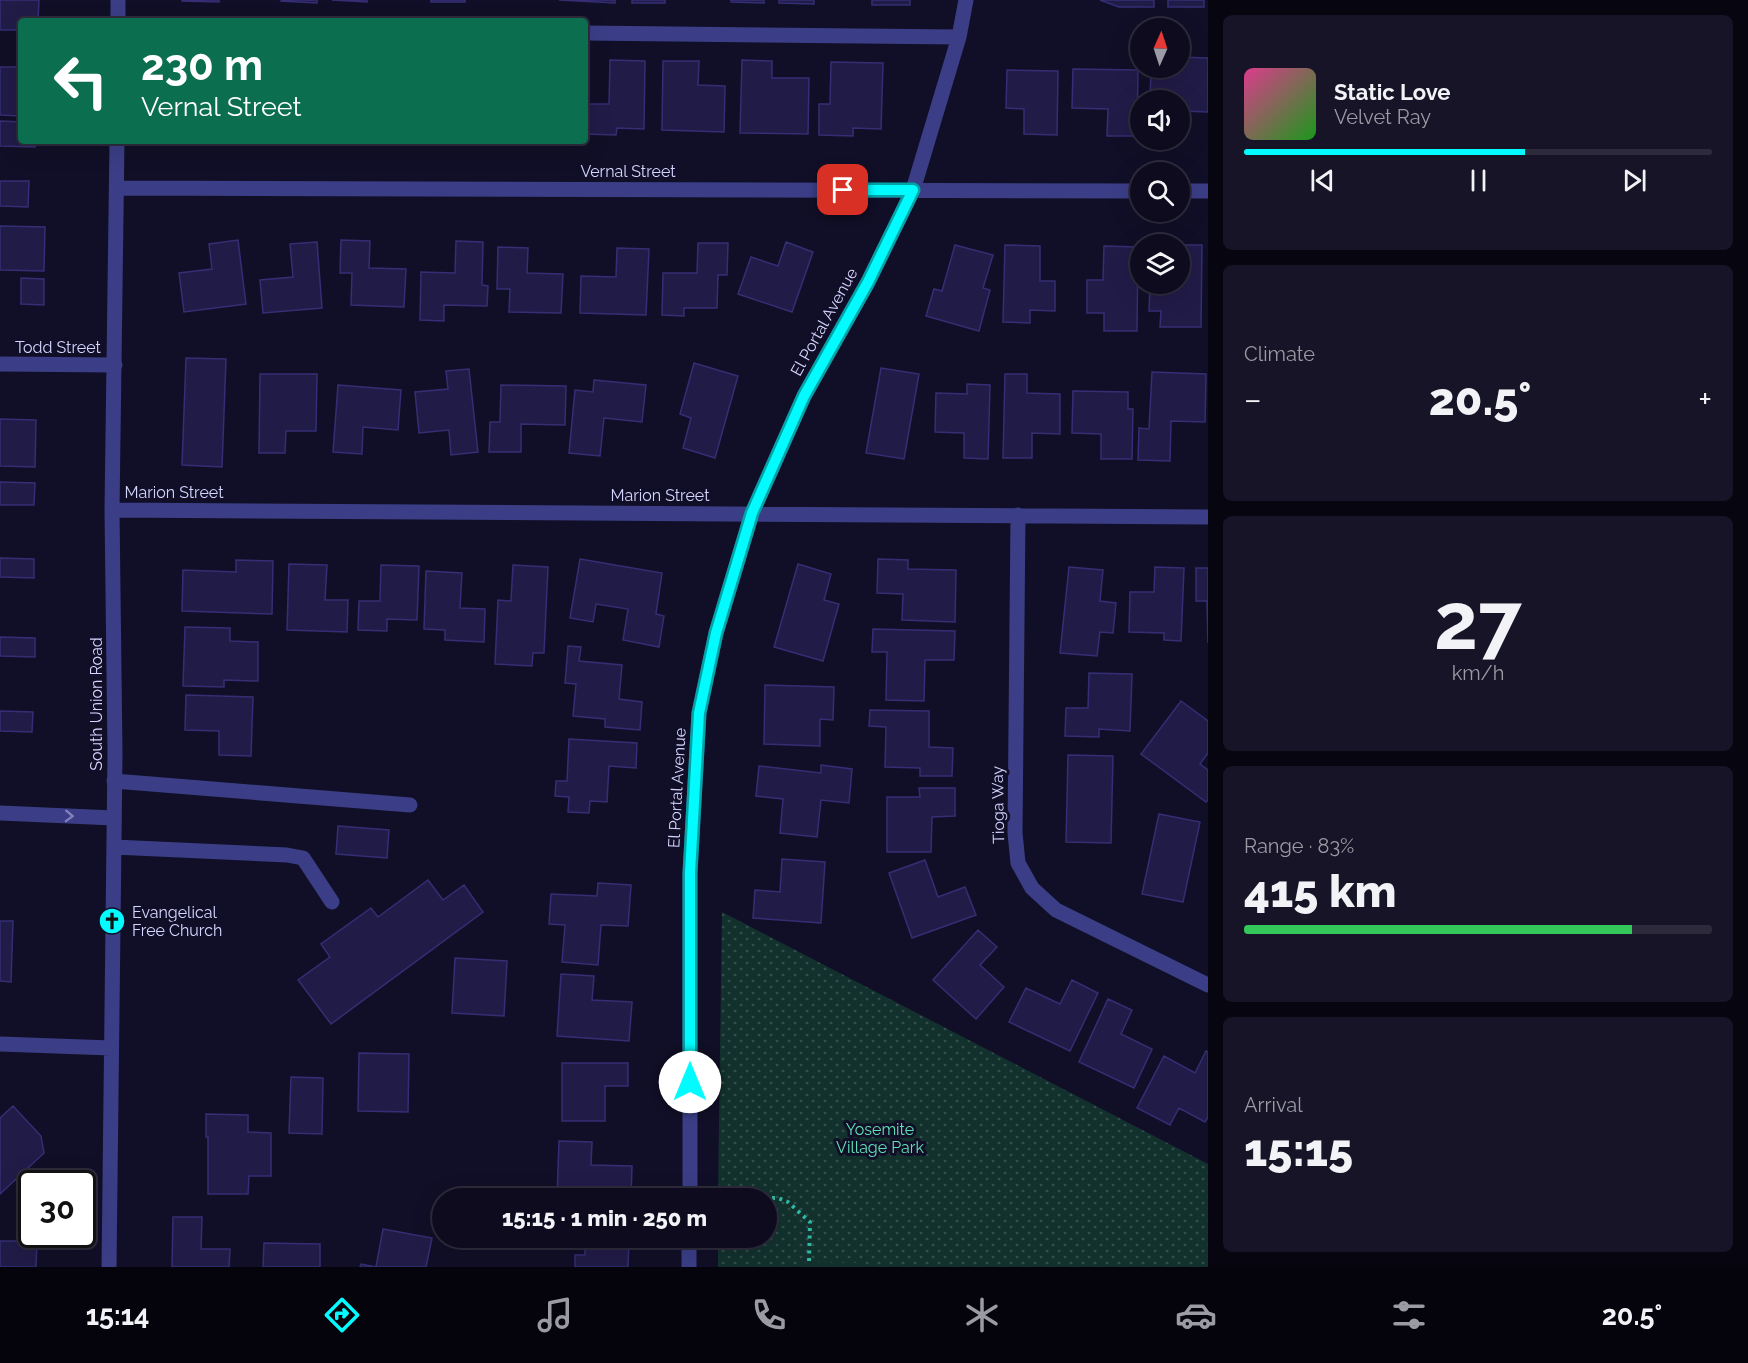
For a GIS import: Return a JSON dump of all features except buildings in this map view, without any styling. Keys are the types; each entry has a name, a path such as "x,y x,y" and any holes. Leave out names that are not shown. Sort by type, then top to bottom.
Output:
{"street":[{"path":"118,0 118,18"},
{"name":"El Portal Avenue","path":"690,1188 690,873 699,713 716,633 752,513 804,396 868,282 913,190 959,37 966,0"},
{"path":"588,33 959,37"},
{"name":"South Union Road","path":"109,1267 114,847 112,510 117,144"},
{"name":"Vernal Street","path":"117,188 1130,191"},
{"path":"1190,191 1208,191"},
{"name":"Todd Street","path":"0,364 115,365"},
{"name":"Marion Street","path":"112,510 1208,517"},
{"name":"Tioga Way","path":"1018,515 1015,833 1018,863 1032,888 1056,910 1206,981"},
{"path":"114,781 410,805"},
{"path":"0,813 114,818"},
{"path":"114,847 287,855 303,858 332,902"},
{"path":"0,1044 111,1048"},
{"path":"689,1248 689,1267"}],"path":[{"path":"777,1198 788,1202 810,1222 809,1262"}],"green space":[{"name":"Yosemite Village Park","path":"722,912 1208,1164 1208,1267 718,1267 718,1248 777,1248 777,1188 718,1188"},
{"path":"806,1262 866,1263 866,1267 806,1267"}],"place":[{"name":"Evangelical Free Church","path":"112,921"}],"route":[{"path":"690,1082 690,873 699,713 716,633 752,513 795,415 868,282 913,190 843,190"}]}
